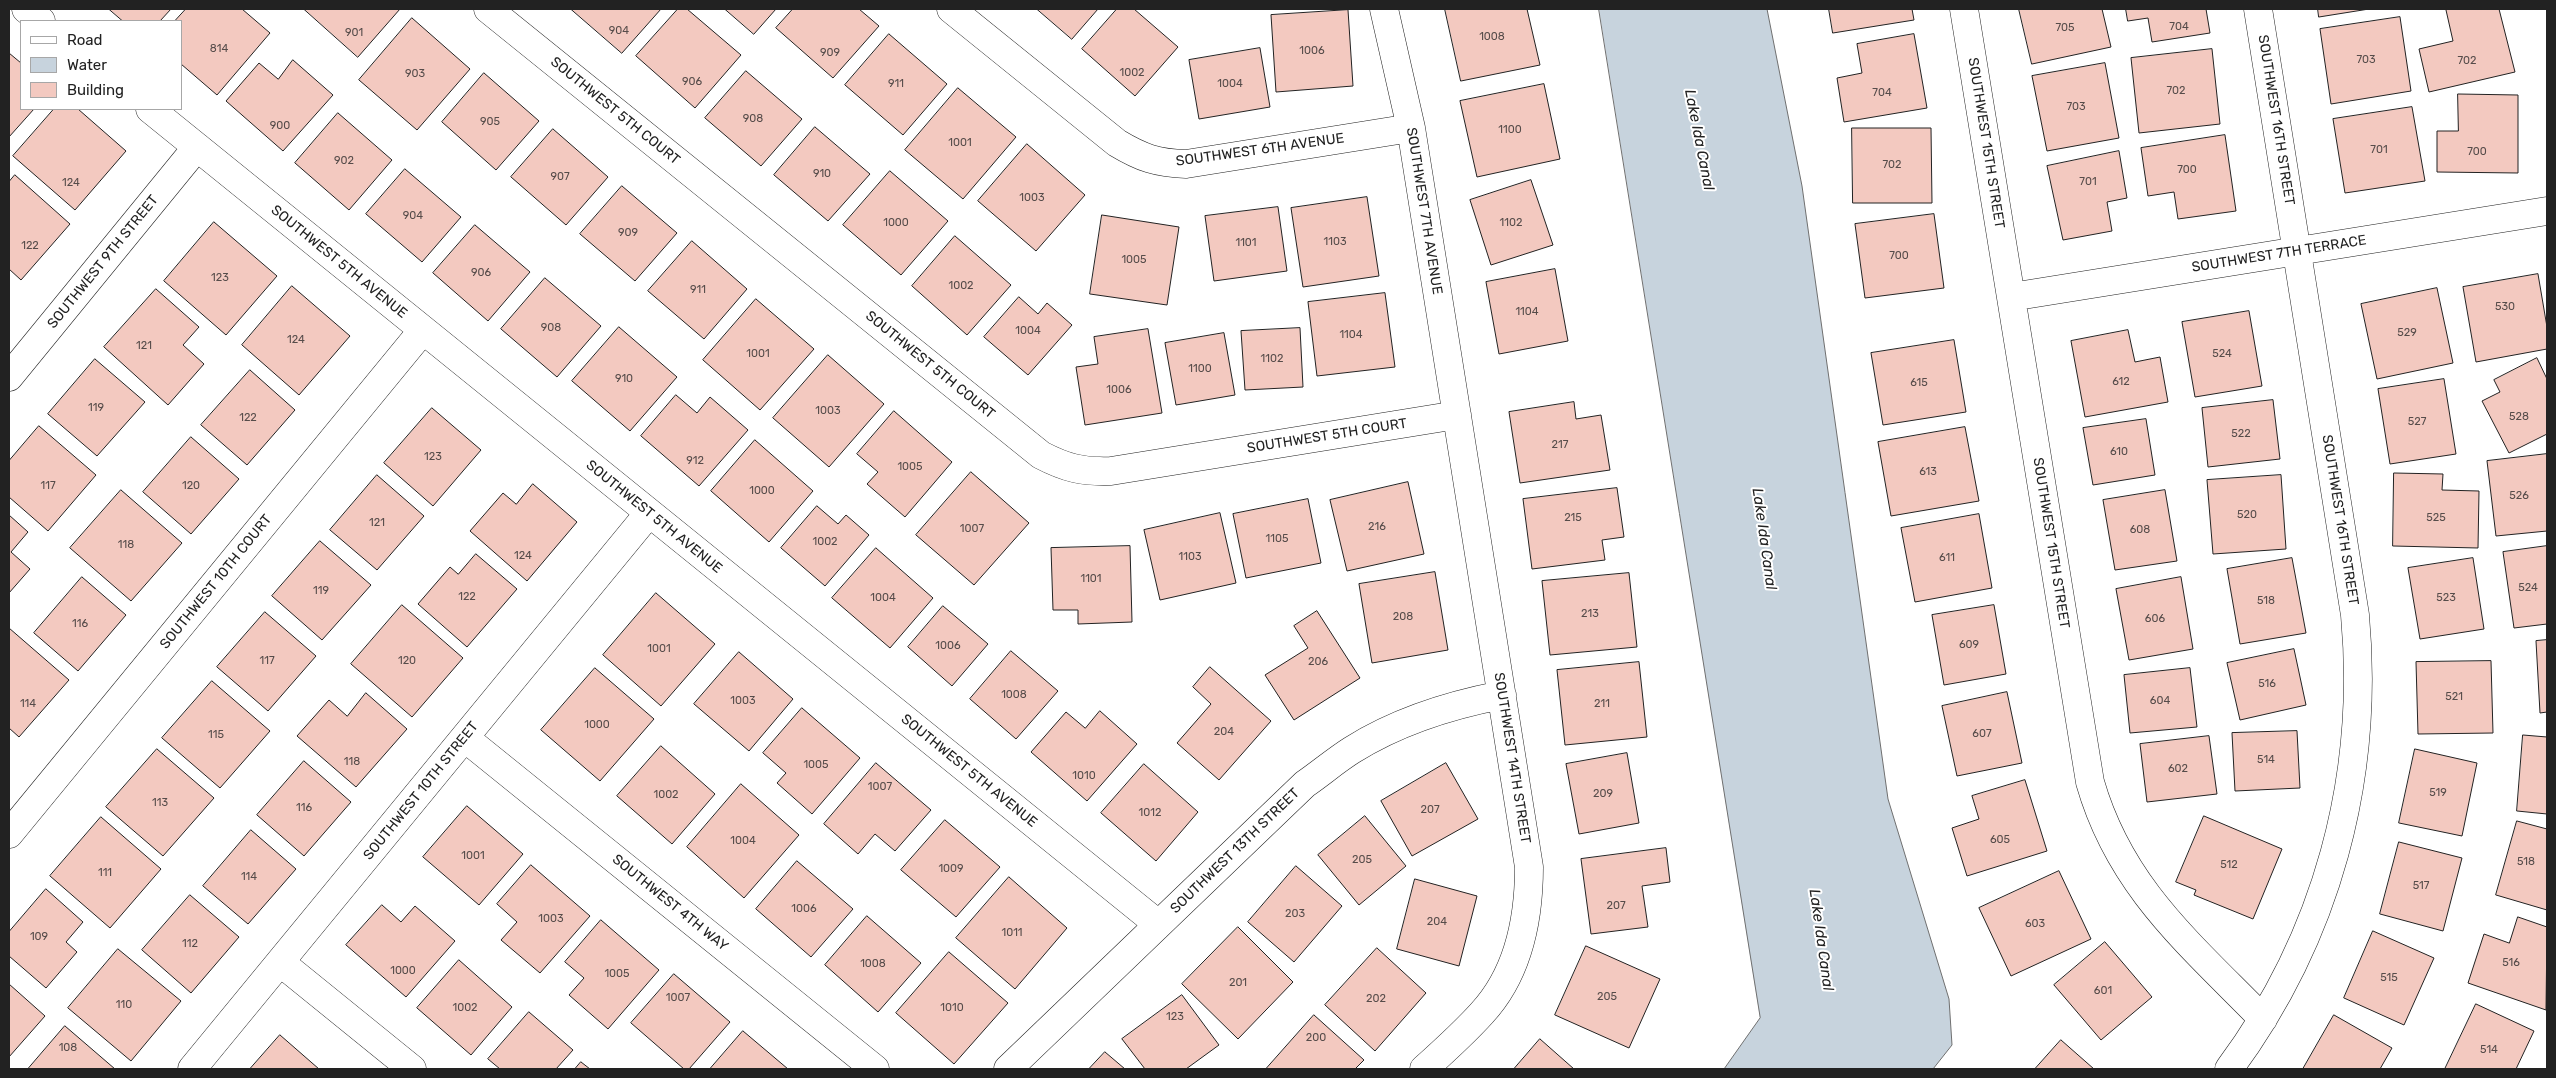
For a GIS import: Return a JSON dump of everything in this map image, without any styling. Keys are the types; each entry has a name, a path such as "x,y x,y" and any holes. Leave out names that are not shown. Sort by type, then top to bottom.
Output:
{"street":[{"path":"26,9 40,20"},
{"name":"SOUTHWEST 5TH COURT","path":"488,9 1040,455 1063,466 1087,472 1111,471 1457,415"},
{"name":"SOUTHWEST 6TH AVENUE","path":"951,9 1117,143 1138,156 1162,163 1186,164 1410,128"},
{"name":"SOUTHWEST 7TH AVENUE","path":"1384,9 1410,128 1457,415"},
{"name":"SOUTHWEST 15TH STREET","path":"1964,9 2090,782 2097,806 2117,852 2144,893 2263,1020"},
{"name":"SOUTHWEST 16TH STREET","path":"2258,9 2355,615 2359,696 2352,778 2335,858 2308,934 2263,1020"},
{"name":"SOUTHWEST 5TH AVENUE","path":"151,110 1158,924"},
{"name":"SOUTHWEST 9TH STREET","path":"9,377 197,147"},
{"name":"SOUTHWEST 7TH TERRACE","path":"2011,298 2547,211"},
{"name":"SOUTHWEST 10TH COURT","path":"9,834 423,330"},
{"name":"SOUTHWEST 14TH STREET","path":"1424,1069 1483,1013 1498,992 1510,969 1526,919 1529,867 1457,415"},
{"name":"SOUTHWEST 10TH STREET","path":"192,1069 650,513"},
{"name":"SOUTHWEST 13TH STREET","path":"1008,1069 1305,784 1352,750 1405,723 1459,703 1502,695"},
{"name":"SOUTHWEST 4TH WAY","path":"465,738 875,1069"},
{"path":"280,962 412,1069"},
{"path":"2229,1069 2263,1020"}],"water":[{"name":"Lake Ida Canal","path":"1599,9 1767,9 1802,186 1888,799 1949,999 1952,1045 1933,1069 1724,1069 1760,1018"}],"building":[{"path":"109,9 171,9 161,20 122,20"},
{"path":"186,9 242,9 270,33 217,95 182,65 182,20 176,20"},
{"path":"304,9 400,9 358,57"},
{"path":"571,9 661,9 622,53"},
{"path":"678,9 687,9 741,55 695,108 636,56"},
{"path":"725,9 776,9 754,34"},
{"path":"793,9 859,9 879,26 833,78 776,28"},
{"path":"1037,9 1098,9 1072,39"},
{"path":"1117,9 1134,9 1178,47 1135,96 1082,49"},
{"path":"1445,9 1527,9 1540,65 1461,81"},
{"path":"1829,9 1912,9 1914,20 1833,33"},
{"path":"2019,9 2102,9 2111,47 2032,64"},
{"path":"2126,9 2206,9 2210,33 2152,42 2148,18 2128,21"},
{"path":"2318,9 2369,9 2319,17"},
{"path":"2499,9 2515,72 2429,92 2419,49 2453,41 2446,10"},
{"path":"1348,10 1353,86 1276,92 1271,15"},
{"path":"2400,17 2411,91 2331,104 2320,29"},
{"path":"412,18 470,69 417,130 359,80"},
{"path":"889,34 947,84 903,135 845,85"},
{"path":"1914,34 1927,108 1844,122 1837,78 1862,73 1857,44"},
{"path":"1260,48 1270,107 1199,119 1189,60"},
{"path":"2212,49 2220,124 2139,133 2131,58"},
{"path":"9,53 20,62 20,110 33,110 9,137"},
{"path":"293,60 333,95 283,151 226,101 259,63 278,79"},
{"path":"2105,63 2119,138 2047,151 2032,76"},
{"path":"746,71 802,119 761,166 705,118"},
{"path":"484,73 539,121 496,170 442,122"},
{"path":"1544,84 1560,159 1477,177 1460,101"},
{"path":"958,88 1016,137 963,199 905,150"},
{"path":"2458,94 2518,95 2518,173 2437,172 2437,131 2458,131"},
{"path":"2412,107 2425,181 2345,193 2333,119"},
{"path":"53,110 79,110 126,151 75,210 13,156"},
{"path":"338,113 392,160 349,210 295,163"},
{"path":"815,127 870,174 828,221 774,175"},
{"path":"1852,128 1931,128 1932,203 1853,203"},
{"path":"553,129 608,177 566,225 511,177"},
{"path":"2225,135 2236,211 2178,219 2174,192 2148,196 2141,148"},
{"path":"1027,144 1085,195 1036,251 978,201"},
{"path":"2119,151 2127,198 2107,202 2112,231 2063,240 2047,166"},
{"path":"405,169 461,217 422,262 366,214"},
{"path":"890,171 948,221 901,275 843,225"},
{"path":"15,175 70,224 21,280 9,269 9,182"},
{"path":"1531,180 1553,245 1491,265 1470,200"},
{"path":"622,186 677,233 635,281 580,234"},
{"path":"1367,197 1379,276 1303,287 1291,208"},
{"path":"1278,207 1287,271 1214,281 1205,216"},
{"path":"1934,214 1944,288 1865,298 1855,224"},
{"path":"1102,215 1179,227 1167,305 1090,294"},
{"path":"214,222 277,276 226,335 164,281"},
{"path":"475,225 530,272 488,321 433,273"},
{"path":"955,236 1011,285 967,335 912,286"},
{"path":"692,241 747,289 704,339 648,291"},
{"path":"1555,269 1568,341 1499,354 1486,282"},
{"path":"2538,274 2547,327 2547,349 2476,362 2463,287"},
{"path":"545,278 601,326 557,377 501,329"},
{"path":"292,286 350,336 299,395 242,345"},
{"path":"2437,288 2453,363 2377,379 2361,304"},
{"path":"156,289 199,327 183,345 204,364 168,405 104,347"},
{"path":"1385,293 1395,367 1317,376 1308,302"},
{"path":"1019,297 1038,314 1047,303 1072,325 1028,375 984,337"},
{"path":"756,299 814,349 760,410 703,360"},
{"path":"2249,311 2262,386 2195,397 2182,322"},
{"path":"619,327 677,377 630,431 572,381"},
{"path":"1300,328 1303,387 1245,390 1241,331"},
{"path":"1148,329 1162,413 1085,425 1076,367 1098,364 1094,337"},
{"path":"2128,330 2135,362 2160,357 2168,402 2085,417 2071,341"},
{"path":"1224,333 1235,395 1176,405 1165,343"},
{"path":"1954,340 1966,412 1883,425 1871,353"},
{"path":"828,355 884,404 829,467 773,418"},
{"path":"2537,358 2547,379 2547,434 2509,453 2482,401 2500,392 2494,380"},
{"path":"95,359 145,402 97,456 48,414"},
{"path":"250,370 295,410 247,465 201,425"},
{"path":"2444,379 2456,454 2390,464 2378,389"},
{"path":"676,395 697,413 710,397 748,430 699,486 641,436"},
{"path":"2273,400 2280,459 2208,467 2202,408"},
{"path":"1574,402 1576,419 1601,415 1610,470 1520,483 1509,412"},
{"path":"432,408 481,450 433,506 384,463"},
{"path":"894,411 952,462 905,517 867,484 878,472 857,454"},
{"path":"2146,419 2155,475 2093,485 2083,428"},
{"path":"39,426 96,475 48,531 9,497 9,461"},
{"path":"1965,427 1979,501 1891,516 1878,442"},
{"path":"191,437 239,479 191,534 143,492"},
{"path":"755,440 813,491 769,542 711,491"},
{"path":"2547,454 2547,531 2496,536 2487,461"},
{"path":"971,472 1029,523 974,585 916,535"},
{"path":"2394,473 2443,474 2442,490 2479,491 2478,548 2393,546"},
{"path":"377,475 424,516 377,570 330,530"},
{"path":"2281,475 2286,549 2213,554 2207,480"},
{"path":"1408,482 1424,554 1347,571 1330,500"},
{"path":"533,484 577,522 527,581 470,531 503,493 516,504"},
{"path":"1617,488 1624,537 1602,540 1605,560 1532,569 1523,499"},
{"path":"121,490 182,543 131,601 70,548"},
{"path":"2165,490 2177,561 2115,570 2103,500"},
{"path":"1308,499 1321,563 1246,578 1233,514"},
{"path":"817,506 838,524 846,515 869,535 825,586 781,548"},
{"path":"1220,513 1236,583 1160,600 1144,530"},
{"path":"1979,514 1992,588 1915,602 1901,528"},
{"path":"9,515 28,532 11,552 30,569 9,593"},
{"path":"320,541 371,585 322,640 272,596"},
{"path":"1130,546 1132,622 1078,624 1078,610 1053,610 1051,548"},
{"path":"2547,546 2547,624 2514,628 2503,552"},
{"path":"876,548 933,598 890,648 832,598"},
{"path":"476,554 517,589 467,647 418,604 450,567 458,574"},
{"path":"2292,558 2306,633 2240,644 2227,569"},
{"path":"2473,558 2484,629 2420,639 2408,568"},
{"path":"1435,572 1448,650 1372,663 1359,584"},
{"path":"1629,573 1637,647 1550,655 1542,581"},
{"path":"82,577 126,615 78,671 34,633"},
{"path":"2181,577 2193,649 2129,660 2116,589"},
{"path":"656,593 715,644 661,706 603,655"},
{"path":"402,605 463,658 412,717 351,664"},
{"path":"1994,605 2006,674 1944,685 1932,615"},
{"path":"943,606 988,644 952,686 908,647"},
{"path":"1317,611 1360,678 1294,720 1265,675 1308,648 1294,626"},
{"path":"265,612 316,656 268,711 217,667"},
{"path":"9,628 69,680 19,737 9,728"},
{"path":"2547,640 2547,712 2540,713 2536,641"},
{"path":"2294,649 2306,705 2240,720 2227,663"},
{"path":"1011,651 1058,691 1016,739 970,699"},
{"path":"739,652 793,699 749,751 694,704"},
{"path":"2491,661 2493,733 2418,734 2416,662"},
{"path":"1639,662 1647,737 1565,745 1557,670"},
{"path":"1210,667 1271,721 1219,780 1177,743 1211,704 1193,687"},
{"path":"595,668 654,719 600,781 541,730"},
{"path":"2190,668 2197,727 2130,733 2124,675"},
{"path":"212,681 270,731 220,788 162,738"},
{"path":"2007,692 2022,763 1957,776 1942,706"},
{"path":"366,693 407,729 356,787 297,736 329,700 347,716"},
{"path":"802,708 860,758 812,814 777,783 786,773 763,753"},
{"path":"1100,711 1137,744 1087,801 1031,752 1066,712 1085,728"},
{"path":"2297,731 2300,788 2235,791 2232,733"},
{"path":"2523,735 2547,737 2547,814 2517,811"},
{"path":"2209,736 2217,794 2147,802 2140,744"},
{"path":"661,746 715,794 672,844 617,796"},
{"path":"157,749 214,798 163,856 106,807"},
{"path":"2415,749 2477,763 2462,836 2399,823"},
{"path":"1627,753 1639,823 1579,834 1566,764"},
{"path":"304,761 351,802 304,856 257,815"},
{"path":"876,763 931,810 895,851 875,834 858,854 824,824"},
{"path":"1446,763 1478,819 1412,856 1381,801"},
{"path":"1144,764 1198,812 1156,861 1101,813"},
{"path":"2025,780 2047,851 1967,876 1952,828 1979,819 1972,796"},
{"path":"741,784 799,835 744,898 687,847"},
{"path":"467,806 523,854 479,905 423,857"},
{"path":"1365,816 1406,866 1359,905 1318,855"},
{"path":"2204,816 2282,849 2253,919 2194,895 2196,890 2176,882"},
{"path":"101,817 161,869 110,928 50,876"},
{"path":"945,820 1000,867 956,917 901,870"},
{"path":"2517,821 2547,829 2547,910 2496,895"},
{"path":"251,830 296,869 248,924 203,886"},
{"path":"2399,842 2462,858 2443,931 2380,914"},
{"path":"1666,848 1670,882 1642,886 1648,927 1591,934 1581,859"},
{"path":"797,861 853,909 811,957 756,909"},
{"path":"531,865 590,916 540,973 501,940 517,922 497,904"},
{"path":"1296,866 1342,906 1294,962 1248,922"},
{"path":"2059,871 2091,939 2011,976 1979,908"},
{"path":"1009,877 1067,928 1015,989 956,938"},
{"path":"1415,879 1477,896 1459,966 1397,949"},
{"path":"46,889 83,922 66,942 77,952 46,988 9,956 9,932"},
{"path":"190,895 239,937 191,993 142,950"},
{"path":"382,905 401,922 415,906 455,941 406,997 346,945"},
{"path":"867,916 921,963 878,1012 825,965"},
{"path":"2518,917 2547,927 2546,1010 2468,983 2484,934 2509,943"},
{"path":"601,920 659,970 608,1029 569,995 584,978 565,962"},
{"path":"1238,927 1293,982 1238,1039 1182,984"},
{"path":"2373,931 2434,958 2404,1025 2344,998"},
{"path":"2105,942 2152,997 2101,1040 2054,985"},
{"path":"1586,946 1660,979 1629,1048 1555,1015"},
{"path":"1377,948 1426,993 1375,1051 1325,1005"},
{"path":"118,949 181,1001 131,1061 68,1008"},
{"path":"949,952 1008,1003 954,1064 896,1013"},
{"path":"459,960 512,1007 471,1055 417,1008"},
{"path":"674,974 730,1022 689,1069 684,1069 631,1023"},
{"path":"9,984 45,1016 9,1057"},
{"path":"1182,995 1219,1045 1186,1069 1145,1069 1122,1039"},
{"path":"2476,1004 2534,1031 2516,1069 2445,1069"},
{"path":"529,1012 573,1050 556,1069 500,1069 488,1059"},
{"path":"1314,1015 1364,1060 1355,1069 1266,1069"},
{"path":"2334,1015 2392,1048 2380,1069 2303,1069"},
{"path":"65,1026 115,1069 28,1069"},
{"path":"743,1031 788,1069 710,1069"},
{"path":"280,1035 319,1069 250,1069"},
{"path":"1540,1039 1574,1069 1514,1069"},
{"path":"2061,1040 2094,1069 2035,1069"},
{"path":"1105,1052 1125,1069 1089,1069"},
{"path":"581,1062 590,1069 575,1069"}]}
